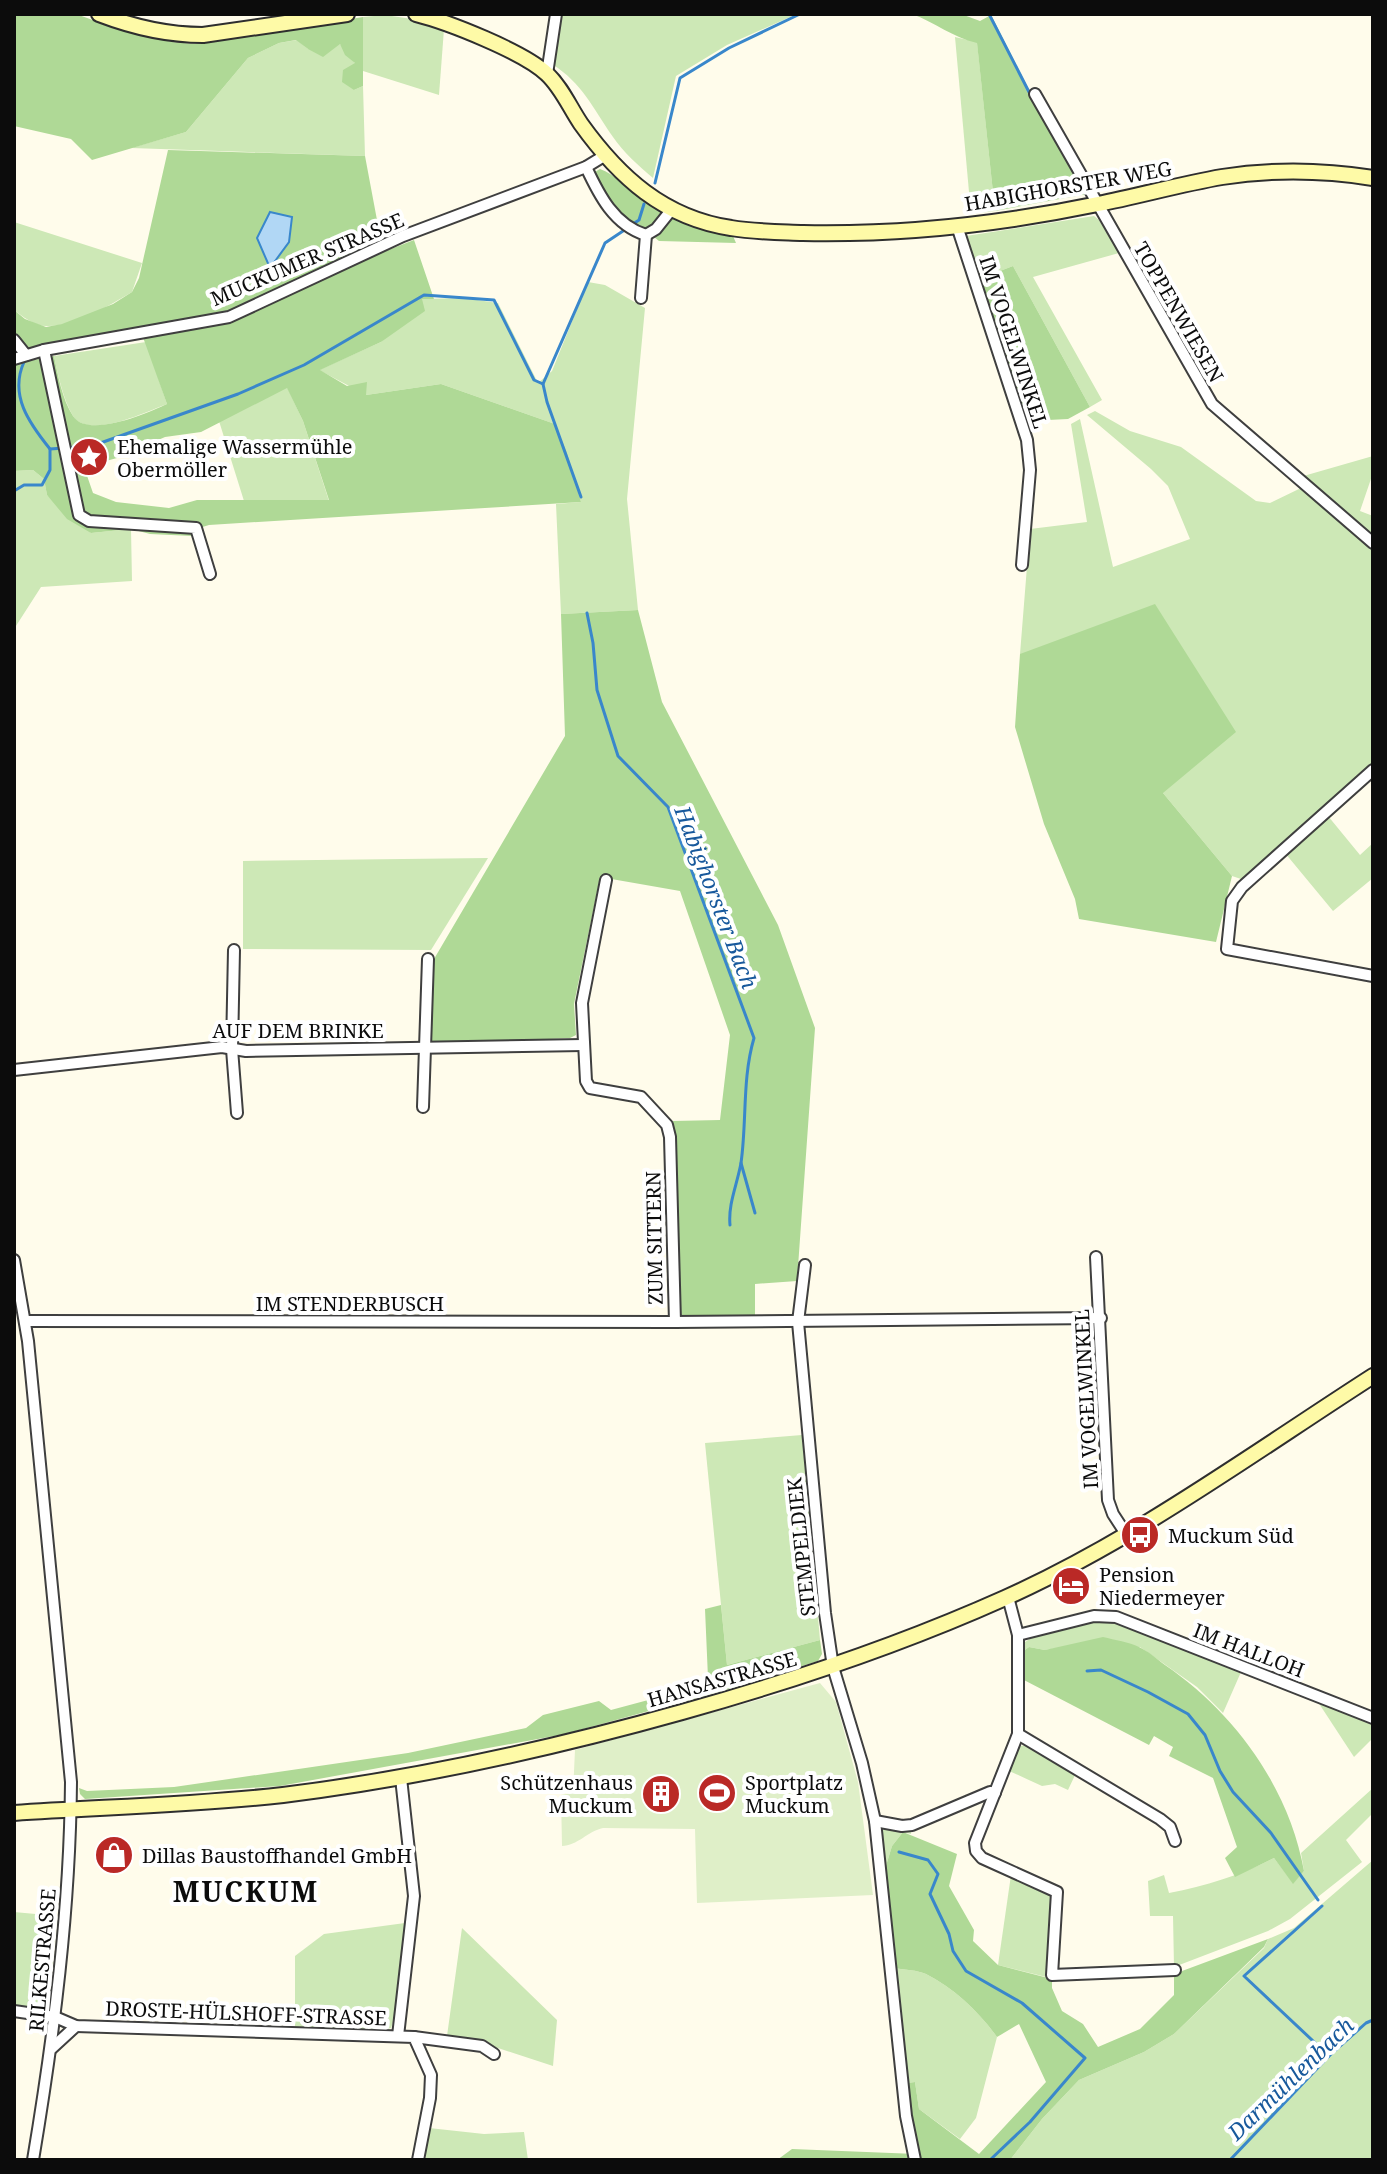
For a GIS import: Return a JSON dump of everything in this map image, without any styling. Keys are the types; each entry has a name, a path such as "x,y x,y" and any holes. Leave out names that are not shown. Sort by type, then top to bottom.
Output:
{"main road":[{"path":"99,14 148,29 180,35 203,35 347,14"},
{"name":"HABIGHORSTER WEG","path":"416,14 447,22 535,65 559,87 604,156 626,179 672,209 709,223 776,232 883,232 1042,215 1221,177 1264,172 1312,171 1373,178"},
{"name":"HANSASTRASSE","path":"14,1813 249,1798 401,1778 568,1744 790,1681 1008,1597 1126,1534 1373,1376"}],"street":[{"path":"547,74 556,14"},
{"name":"TOPPENWIESEN","path":"1035,94 1212,404 1373,543"},
{"name":"MUCKUMER STRASSE","path":"14,359 44,350 229,317 403,236 586,167 604,156"},
{"path":"586,167 604,201 626,227 646,235"},
{"path":"646,235 656,229 672,209"},
{"name":"IM VOGELWINKEL","path":"957,226 1027,440 1030,470 1022,565"},
{"path":"641,298 646,235"},
{"path":"14,340 26,355"},
{"path":"44,350 79,515 89,521 196,528 210,574"},
{"path":"1373,770 1242,887 1232,901 1227,949 1373,976"},
{"name":"ZUM SITTERN","path":"606,880 582,1003 586,1081 590,1088 641,1097 667,1125 670,1137 675,1322 1101,1318"},
{"path":"234,950 232,1049 237,1113"},
{"path":"423,1107 428,959"},
{"name":"AUF DEM BRINKE","path":"14,1070 200,1048 246,1051 583,1045"},
{"name":"IM VOGELWINKEL","path":"1096,1257 1108,1500 1126,1534"},
{"path":"14,1260 25,1321 71,1782 71,1809"},
{"name":"STEMPELDIEK","path":"805,1265 798,1322 833,1667 862,1763 875,1821 906,2116 915,2160"},
{"name":"IM STENDERBUSCH","path":"25,1321 675,1322"},
{"path":"1008,1597 1018,1635 1018,1734 975,1843 976,1851 982,1858 1057,1892 1052,1975 1175,1970"},
{"name":"IM HALLOH","path":"1018,1635 1094,1616 1116,1617 1373,1718"},
{"path":"1018,1734 1160,1819 1170,1827 1175,1841"},
{"path":"398,2036 414,1896 401,1778"},
{"path":"875,1821 912,1825 990,1792 995,1793"},
{"name":"RILKESTRASSE","path":"33,2160 52,2048 71,1809"},
{"name":"DROSTE-HÜLSHOFF-STRASSE","path":"14,2011 55,2017 76,2026 414,2037 482,2046 494,2054"},
{"name":"DROSTE-HÜLSHOFF-STRASSE","path":"52,2048 76,2026"},
{"name":"DROSTE-HÜLSHOFF-STRASSE","path":"414,2037 431,2075 430,2098 418,2160"}],"green space":[{"path":"14,14 76,14 115,28 172,42 195,44 363,17 363,86 354,90 342,82 343,70 355,63 345,55 340,44 323,57 296,40 279,43 248,58 186,132 92,160 71,139 14,126"},
{"path":"559,14 797,14 727,45 676,76 653,178 617,143 579,88 552,64"},
{"path":"912,14 961,14 980,21 991,15 1087,194 995,211 977,43"},
{"path":"385,15 419,20 444,29 439,95 363,71 363,17"},
{"path":"955,37 977,42 995,211 971,214"},
{"path":"297,40 308,49 340,44 355,63 354,90 363,86 365,156 131,148 186,132 248,58 279,43"},
{"path":"168,150 365,156 383,252 414,240 434,299 422,299 425,311 381,342 320,370 347,386 367,382 366,395 441,384 555,424 581,502 209,525 196,529 192,536 150,534 131,529 91,533 67,519 47,495 44,479 33,470 14,471 14,364 54,356 61,387 73,416 91,425 118,422 167,404 140,329 14,356 14,310 25,319 46,327 62,324 113,304 132,292 139,278","holes":["287,388 303,421 329,500 197,500 169,508 116,502 93,493 84,467 117,458 165,437 201,432"]},
{"path":"600,169 659,209 694,225 733,236 736,243 659,241 648,232 636,230 610,203 593,173"},
{"path":"1094,216 1119,253 1033,277 1102,400 1090,407 1013,266 979,279 966,236"},
{"path":"14,222 142,263 132,292 70,323 43,326 30,321 14,310"},
{"path":"1013,266 1090,407 1068,419 1028,421 979,279"},
{"path":"588,282 605,285 645,308 627,499 638,610 561,614 556,504 581,502 555,424 441,384 366,395 319,370 381,342 422,299 463,298 498,303 538,383 552,371"},
{"path":"146,342 167,404 118,422 104,425 80,423 66,402 54,356"},
{"path":"287,387 303,421 329,501 244,501 219,421"},
{"path":"1095,411 1130,431 1181,447 1256,501 1270,503 1301,488 1373,548 1373,765 1244,880 1232,876 1163,793 1020,654 1030,529 1087,522 1071,424 1080,419 1113,567 1190,539 1168,486 1087,415"},
{"path":"1373,456 1373,473 1360,511 1373,516 1373,538 1300,477"},
{"path":"33,470 44,479 47,495 91,533 131,529 132,581 41,587 14,629 14,471"},
{"path":"1155,604 1236,732 1163,793 1232,876 1216,942 1079,919 1075,899 1044,824 1015,727 1020,654"},
{"path":"638,610 662,702 778,925 815,1028 797,1281 755,1284 755,1319 681,1319 677,1302 673,1121 720,1120 730,1035 680,891 600,877 574,1004 576,1035 570,1038 428,1045 434,959 565,736 561,614"},
{"path":"1328,816 1360,855 1373,843 1373,878 1333,911 1285,853"},
{"path":"488,858 431,950 243,949 243,861"},
{"path":"802,1435 820,1640 727,1665 705,1443"},
{"path":"721,1605 727,1665 820,1640 822,1654 818,1661 729,1689 565,1734 280,1786 85,1799 80,1794 79,1788 87,1791 174,1787 408,1753 526,1728 543,1715 599,1701 611,1710 678,1692 708,1678 705,1609"},
{"path":"1094,1620 1117,1624 1241,1672 1223,1713 1197,1687 1140,1647 1071,1646 1045,1650 1029,1647 1022,1652 1022,1644 1034,1636"},
{"path":"1103,1637 1142,1649 1190,1684 1214,1705 1255,1754 1272,1781 1297,1840 1304,1871 1293,1884 1274,1858 1235,1877 1225,1858 1237,1847 1213,1778 1169,1756 1173,1747 1154,1736 1149,1745 1022,1679 1022,1652 1029,1647 1045,1650"},
{"name":"Sportplatz Muckum","path":"820,1683 836,1702 858,1782 873,1895 697,1903 695,1829 603,1828 573,1844 562,1846 561,1795 573,1793 575,1750"},
{"path":"1318,1702 1373,1723 1373,1738 1354,1757"},
{"path":"1025,1745 1076,1773 1068,1790 1055,1784 1042,1786 1007,1770 1017,1747"},
{"path":"1373,1788 1373,1813 1346,1840 1362,1862 1290,1919 1268,1931 1174,1967 1173,1916 1150,1916 1148,1881 1164,1875 1169,1893 1223,1879 1274,1858 1293,1883 1304,1871 1301,1853"},
{"path":"886,1827 911,1828 911,1834 903,1832 892,1846 885,1869 881,1831"},
{"path":"903,1832 957,1854 949,1886 974,1930 973,1941 998,1965 1052,1979 1052,1988 1062,2011 1083,2024 1098,2047 1140,2029 1174,1995 1174,1974 1268,1939 1264,1947 1174,2034 1144,2052 1079,2080 1042,2119 1010,2160 777,2160 792,2149 916,2154 907,2083 915,2082 919,2109 979,2154 1046,2082 1019,2024 997,2037 974,2010 946,1986 922,1973 895,1968 885,1869 892,1846"},
{"path":"1373,1860 1373,2160 1010,2160 1042,2119 1079,2080 1144,2052 1174,2034 1264,1948 1268,1939 1294,1928"},
{"path":"1011,1875 1048,1893 1051,1899 1046,1977 998,1965"},
{"path":"14,1912 57,1916 49,1998 43,2009 14,2005"},
{"path":"405,1923 391,2028 378,2031 295,2027 295,1956 324,1934"},
{"path":"462,1928 557,2020 553,2066 495,2047 447,2036"},
{"path":"895,1968 922,1973 946,1986 974,2010 997,2037 976,2118 960,2139 919,2109 915,2082 907,2083"},
{"path":"429,2128 484,2134 524,2132 528,2160 425,2160"}],"water":[{"path":"270,212 292,217 289,242 270,268 257,238"}],"waterway":[{"name":"Habighorster Bach","path":"655,183 680,78 729,48 800,14"},
{"path":"989,14 1029,92"},
{"name":"Habighorster Bach","path":"630,226 639,220 644,204"},
{"name":"Habighorster Bach","path":"24,362 20,374 20,397 29,419 50,449 92,446 238,394 304,365 424,295 494,300 534,380 543,384 605,243 623,231"},
{"name":"Habighorster Bach","path":"543,384 581,497"},
{"path":"14,491 24,485 42,485 50,470 50,449"},
{"name":"Habighorster Bach","path":"587,613 597,690 618,756 668,807 754,1038 748,1069 741,1163 730,1225"},
{"name":"Habighorster Bach","path":"741,1163 755,1213"},
{"path":"1087,1671 1101,1670 1188,1714 1205,1735 1220,1771 1233,1792 1271,1833 1318,1900"},
{"path":"899,1852 928,1860 938,1874 930,1894 949,1934 953,1951 966,1971 1022,2003 1085,2058 1030,2122 990,2160"},
{"path":"1322,1906 1244,1976 1329,2056"},
{"name":"Darmühlenbach","path":"1230,2160 1329,2056 1373,2020"}],"place":[{"name":"Ehemalige Wassermühle Obermöller","path":"89,457"},
{"name":"Muckum Süd","path":"1140,1535"},
{"name":"Pension Niedermeyer","path":"1071,1586"},
{"name":"Sportplatz Muckum","path":"717,1793"},
{"name":"Schützenhaus Muckum","path":"661,1794"},
{"name":"Dillas Baustoffhandel GmbH","path":"114,1855"}],"district":[{"name":"MUCKUM","path":"246,1891"}]}
